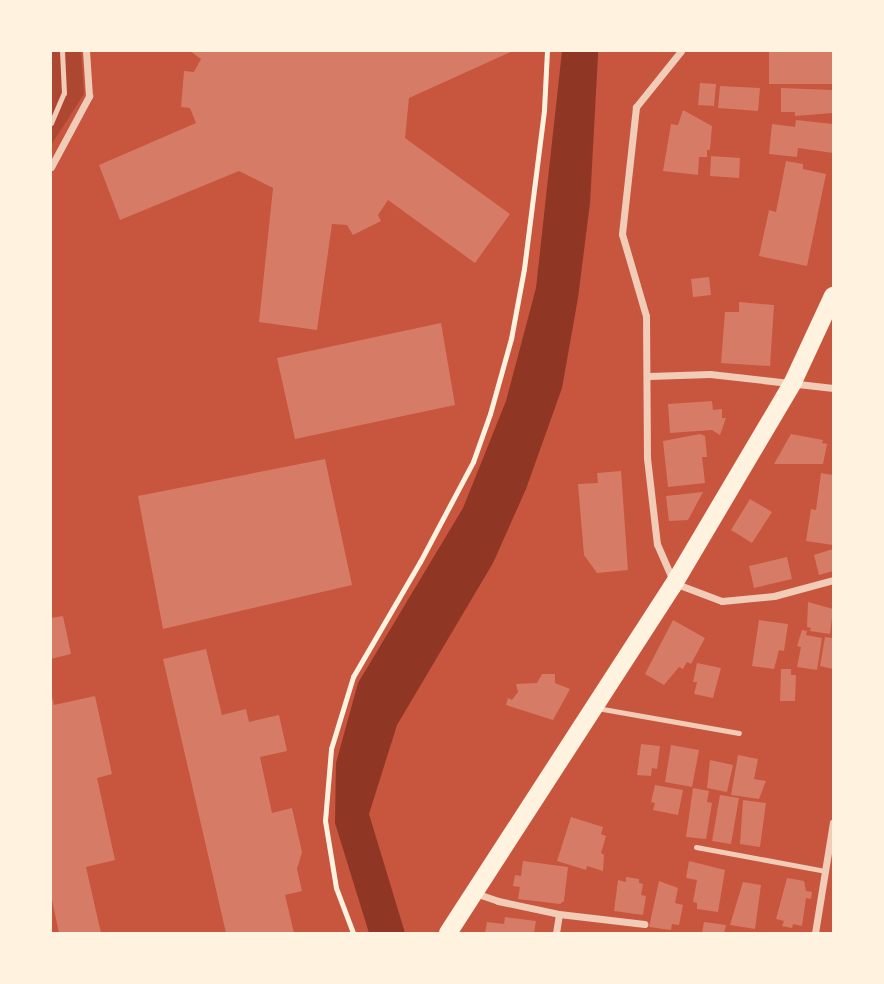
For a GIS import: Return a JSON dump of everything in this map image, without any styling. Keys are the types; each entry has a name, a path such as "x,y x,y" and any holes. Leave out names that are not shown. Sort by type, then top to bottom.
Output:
{"main road":[{"path":"454,930 674,583 793,382 833,296"}],"street":[{"path":"51,167 89,96 86,51"},
{"path":"681,51 636,107 622,234 646,316 649,376 647,458 657,544 674,583 722,601 774,596 833,580"},
{"path":"649,376 710,374 833,388"},
{"path":"815,933 833,822"},
{"path":"475,893 498,901 559,914 644,924"},
{"path":"556,933 559,914"}],"lane":[{"path":"51,122 64,93 62,51"},
{"path":"595,708 739,733"},
{"path":"696,847 825,871"}],"path":[{"path":"353,933 336,888 326,821 331,749 354,677 420,562 473,461 490,414 512,340 524,269 544,110 547,51"}],"shaded area":[{"path":"51,51 81,51 84,94 51,145"},
{"path":"562,51 598,51 598,55 590,203 578,298 562,388 526,489 493,563 397,725 369,814 405,933 369,933 335,823 336,763 358,683 463,508 506,401 536,288"}],"building":[{"path":"190,51 513,51 409,98 405,138 510,214 475,263 388,200 378,215 381,221 353,235 347,225 332,224 317,330 259,322 273,188 239,171 120,220 99,165 196,123 190,108 181,107 184,71 194,72 201,59"},
{"path":"769,51 833,51 833,84 769,84"},
{"path":"700,83 716,84 714,106 698,105"},
{"path":"720,86 760,88 758,111 718,108"},
{"path":"781,88 833,90 832,113 795,116 795,112 781,112"},
{"path":"683,110 712,126 710,150 707,150 707,157 699,157 698,175 663,171 671,124 678,125"},
{"path":"796,120 833,124 833,153 798,148 797,157 769,154 772,124 795,127"},
{"path":"711,156 740,158 739,178 710,176"},
{"path":"786,161 803,164 803,169 826,174 807,266 759,256 769,210 776,212"},
{"path":"709,277 711,295 693,297 691,279"},
{"path":"739,302 774,305 770,366 721,363 725,312 739,312"},
{"path":"441,323 455,405 295,439 277,358"},
{"path":"712,401 713,410 722,409 722,418 726,418 720,435 712,430 670,433 668,404"},
{"path":"700,434 705,436 707,457 702,457 705,483 668,487 663,441"},
{"path":"791,434 823,440 822,443 827,444 823,464 774,464"},
{"path":"325,459 352,585 163,629 138,496"},
{"path":"621,471 628,570 597,573 584,555 578,484 598,483 597,473"},
{"path":"821,473 833,475 833,545 806,541 811,509 816,510"},
{"path":"703,492 688,520 669,521 666,496"},
{"path":"750,499 772,512 752,543 731,530"},
{"path":"833,549 833,571 819,575 814,555"},
{"path":"787,557 792,579 754,588 749,566"},
{"path":"808,602 833,609 830,634 810,631 811,628 807,627"},
{"path":"63,616 71,654 51,659 51,618"},
{"path":"673,620 705,638 691,664 687,662 683,669 679,667 664,685 645,674"},
{"path":"759,620 788,624 784,651 779,650 774,669 752,666"},
{"path":"802,630 807,631 806,635 822,638 817,670 797,667 801,647 797,646"},
{"path":"825,637 833,638 833,669 820,666"},
{"path":"206,649 222,715 246,709 249,722 279,715 287,751 260,757 272,813 292,808 302,852 297,869 302,891 285,895 294,933 226,933 163,659"},
{"path":"697,663 721,668 713,698 694,694 697,682 693,682"},
{"path":"781,669 791,669 791,675 796,675 795,701 780,701"},
{"path":"542,674 555,674 555,683 570,689 553,720 506,705 508,698 512,700 518,692 516,684 537,683"},
{"path":"51,693 54,705 95,696 112,774 97,778 115,860 86,867 101,933 59,933 51,895"},
{"path":"641,744 660,746 657,769 652,768 651,776 637,775"},
{"path":"671,745 699,750 692,787 665,782"},
{"path":"738,755 758,759 754,779 766,781 759,799 731,795"},
{"path":"710,760 733,765 727,792 707,788"},
{"path":"655,785 683,790 678,815 653,810 655,803 651,802"},
{"path":"693,788 709,791 707,802 712,803 706,839 686,837"},
{"path":"720,795 739,798 731,844 712,841"},
{"path":"743,800 766,803 760,847 740,844"},
{"path":"571,817 603,827 601,834 606,836 601,853 604,855 603,871 587,866 586,870 557,861"},
{"path":"523,861 568,867 564,901 560,904 518,899 520,887 513,886 515,875 521,876"},
{"path":"689,861 725,870 718,912 697,909 697,903 693,902 697,880 686,878"},
{"path":"626,877 639,879 639,883 643,884 641,895 646,896 643,915 614,911 618,880 626,882"},
{"path":"787,878 804,881 806,891 812,892 811,899 806,898 802,926 782,926 784,921 776,919"},
{"path":"659,881 678,888 675,903 683,905 679,925 672,924 671,930 649,927"},
{"path":"743,882 761,885 755,929 730,925"},
{"path":"505,917 536,921 534,933 485,933 487,922 504,924"},
{"path":"704,922 726,925 724,933 702,933"}]}
